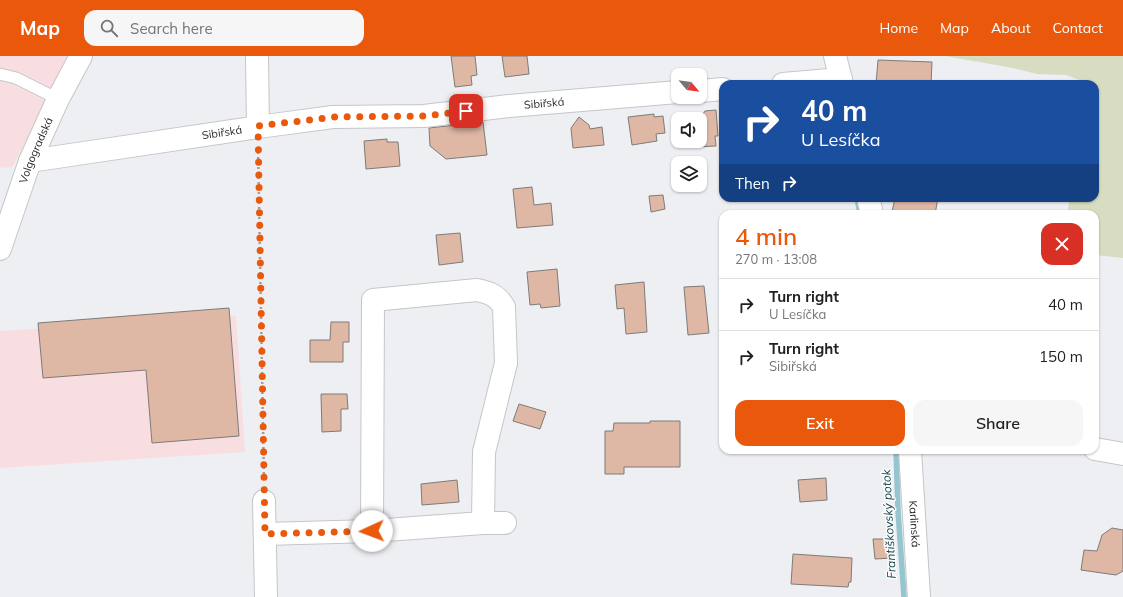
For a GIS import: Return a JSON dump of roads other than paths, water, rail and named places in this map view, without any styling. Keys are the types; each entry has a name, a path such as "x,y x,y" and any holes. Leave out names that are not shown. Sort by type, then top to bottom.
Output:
{"street":[{"name":"Volgogradská","path":"0,249 30,161 58,99 82,56"},
{"path":"257,56 258,126"},
{"path":"835,56 841,80"},
{"path":"707,90 719,89"},
{"name":"Sibiřská","path":"30,161 258,126 334,117 424,116 509,106 671,93"},
{"path":"372,531 364,300 477,290 492,293 499,299 504,307 506,363 484,452 483,523"},
{"path":"1099,451 1123,454"},
{"name":"Karlinská","path":"910,454 919,597"},
{"path":"264,500 266,597"},
{"path":"265,534 372,531 483,523 505,523"}],"lane":[{"path":"0,74 16,78 58,99"}],"waterway":[{"name":"Františkovský potok","path":"858,202 859,210"},
{"name":"Františkovský potok","path":"896,454 898,511 904,597"}]}
